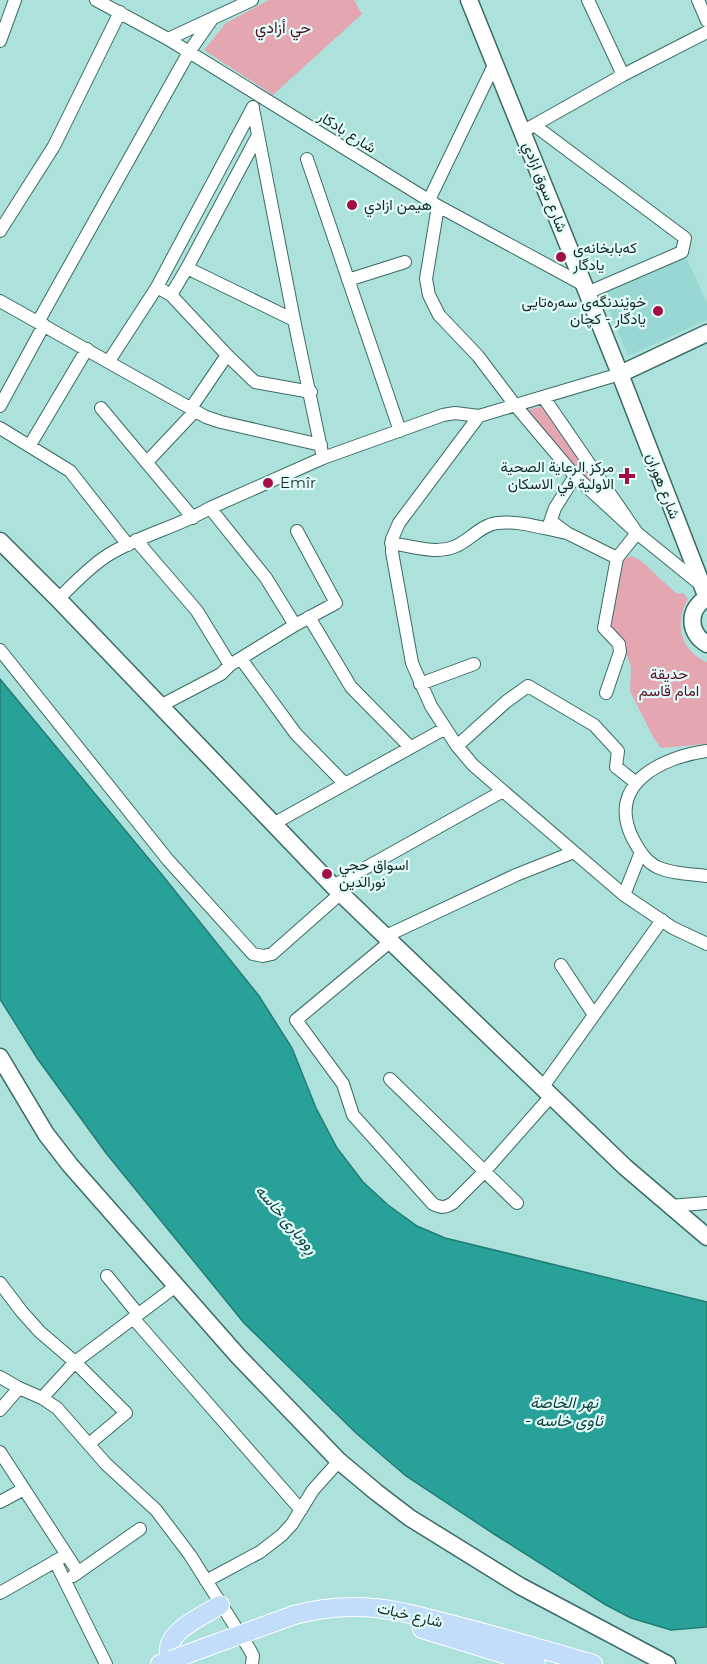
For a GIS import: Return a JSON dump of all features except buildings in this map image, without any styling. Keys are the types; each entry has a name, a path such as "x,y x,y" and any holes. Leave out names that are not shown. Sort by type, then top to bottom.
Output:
{"main road":[{"path":"165,1662 168,1647 174,1635 220,1605"},
{"name":"شارع خبات","path":"165,1662 340,1606 388,1608 593,1664"},
{"name":"شارع خبات","path":"196,1664 295,1621 312,1623 344,1618 384,1620 419,1628 536,1664"}],"street":[{"path":"0,40 15,0"},
{"name":"شارع بادكار","path":"96,0 168,39 433,203 586,289"},
{"path":"168,39 252,0"},
{"name":"شارع سوق ازادي","path":"469,0 495,63 528,128 586,289 620,374"},
{"path":"588,0 623,75"},
{"path":"0,231 54,146 120,12"},
{"path":"0,406 41,324 189,52 212,19"},
{"path":"586,289 682,252 685,238 528,128 623,75 707,32"},
{"path":"495,63 433,203 426,272 427,287 432,302 439,315 478,356 515,405 575,476 705,593 692,621 695,633 707,644"},
{"path":"109,361 157,286 259,95"},
{"path":"253,109 322,452"},
{"path":"171,295 257,137"},
{"path":"307,159 400,431"},
{"path":"348,280 405,262"},
{"path":"187,268 294,320"},
{"path":"157,286 171,295 255,382 310,392"},
{"path":"0,301 193,410 221,423 322,452"},
{"path":"58,599 106,556 132,542 193,518 322,452 400,431 448,414 479,416 544,398 620,374 706,338"},
{"path":"30,445 87,349"},
{"path":"147,462 193,410 227,355"},
{"name":"شارع هوران","path":"620,374 705,593"},
{"path":"544,398 637,533"},
{"path":"101,408 193,518"},
{"path":"479,416 399,524 391,543 407,642 420,684 444,729 473,765 624,895 673,928 707,944"},
{"path":"0,428 70,471 196,611 235,662 296,734 345,784"},
{"path":"549,525 555,508 575,476"},
{"path":"210,508 266,578 295,625"},
{"path":"391,543 445,549 459,545 488,526 497,523 549,525 617,558"},
{"path":"160,706 221,674 235,662 336,603 297,531"},
{"path":"606,693 620,652 619,644 604,628 617,558 637,533"},
{"path":"0,542 58,599 337,890 625,1167 706,1235"},
{"path":"309,617 351,687 410,747"},
{"path":"0,650 168,860 253,954 263,956 272,954 337,890 503,791"},
{"path":"420,684 474,664"},
{"path":"457,746 507,701 528,686 594,725 618,751 616,766 635,782"},
{"path":"273,824 444,729"},
{"path":"707,751 685,755 644,774 635,782 629,798 626,819 631,834 650,863 663,869 707,876"},
{"path":"574,852 516,875 389,939 296,1020 343,1084 353,1115 433,1204 441,1208 448,1207 484,1173 546,1092 594,1015 662,920"},
{"path":"624,895 641,852"},
{"path":"561,965 594,1015"},
{"path":"0,1057 46,1134 70,1166 238,1356 339,1461 392,1505 520,1586 668,1664"},
{"path":"390,1079 517,1203"},
{"path":"670,1206 707,1203"},
{"path":"107,1276 136,1316 301,1510"},
{"path":"0,1283 34,1325 126,1413 89,1444"},
{"path":"42,1398 75,1362 176,1286"},
{"path":"0,1377 57,1408 106,1464 156,1510 190,1555 250,1650 253,1656 252,1664"},
{"path":"0,1410 18,1388"},
{"path":"0,1452 78,1572"},
{"path":"206,1581 273,1543 287,1529 313,1490 339,1461"},
{"path":"0,1502 24,1489"},
{"path":"65,1581 140,1530"},
{"path":"0,1593 67,1555"},
{"path":"55,1561 106,1664"}],"shaded area":[{"name":"خوێندنگەی سەرەتایی یادگار - کچان","path":"686,257 707,303 707,320 628,356 601,291"}],"green space":[{"path":"269,0 354,0 362,14 273,95 204,50 226,23"},
{"path":"543,406 614,506 572,465 528,410"},
{"name":"حديقة امام قاسم","path":"632,556 640,560 677,594 683,593 688,599 681,617 682,635 691,651 707,662 707,744 661,748 630,691 631,667 627,656 602,636 603,615 610,587 623,559"}],"water":[{"name":"نهر الخاصة - ئاوی خاسە","path":"0,679 259,996 292,1048 316,1108 337,1148 363,1182 388,1205 417,1226 445,1238 707,1302 707,1627 671,1630 631,1618 606,1605 406,1476 356,1433 244,1323 106,1153 37,1058 0,999"}],"place":[{"name":"هيمن ازادي","path":"352,205"},
{"name":"کەبابخانەی یادگار","path":"561,257"},
{"name":"خوێندنگەی سەرەتایی یادگار - کچان","path":"658,311"},
{"name":"مركز الرعاية الصحية الاولية في الاسكان","path":"627,476"},
{"name":"Emîr","path":"268,483"},
{"name":"اسواق حجي نورالدين","path":"327,874"}],"district":[{"name":"حي أزادي","path":"283,27"}],"water label":[{"name":"ڕووباری خاسە","path":"287,1219"}]}
